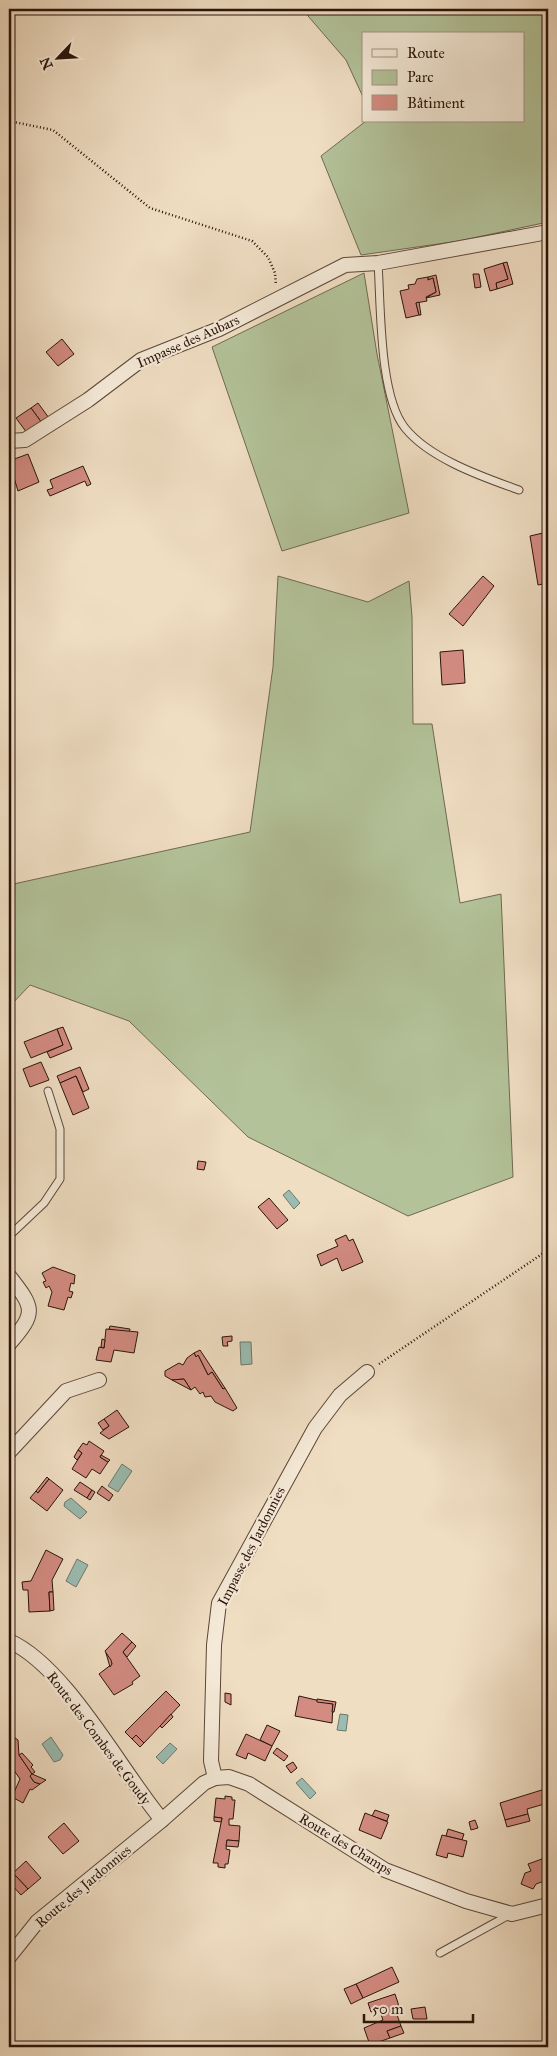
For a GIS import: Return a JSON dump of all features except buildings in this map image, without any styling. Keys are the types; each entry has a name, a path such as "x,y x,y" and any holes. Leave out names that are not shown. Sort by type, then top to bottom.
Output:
{"street":[{"name":"Impasse des Aubars","path":"9,441 25,440 88,400 141,360 220,329 345,265 378,264 548,232"},
{"path":"9,1276 27,1300 30,1310 23,1328 9,1344"},
{"name":"Impasse des Jardonnies","path":"215,1778 211,1760 214,1645 219,1603 315,1428 340,1395 367,1372"},
{"path":"9,1452 66,1390 99,1380"},
{"name":"Route des Combes de Goudy","path":"9,1641 37,1657 66,1690 162,1820"},
{"name":"Route des Champs","path":"215,1778 229,1776 249,1784 385,1870 466,1901 512,1914 548,1905"},
{"path":"162,1820 204,1783 215,1778"},
{"name":"Route des Jardonnies","path":"9,1957 36,1922 162,1820"}],"lane":[{"path":"378,264 389,394 404,427 436,453 462,469 519,490"},
{"path":"9,1236 44,1203 60,1179 60,1130 48,1091"},
{"path":"440,1953 496,1920 512,1914"}],"path":[{"path":"9,121 53,130 150,208 252,241 268,257 275,273 277,299"},
{"path":"367,1372 548,1250"}],"green space":[{"path":"302,9 548,9 548,222 459,241 361,255 321,156 365,122 524,122 524,32 362,32 362,95 346,60"},
{"path":"364,273 377,354 409,513 282,551 212,347"},
{"path":"278,576 368,602 409,581 412,617 413,724 432,724 460,903 501,894 513,1177 408,1216 248,1137 129,1021 30,985 9,1007 9,885 250,832 273,667"}],"water":[{"path":"289,1190 300,1203 294,1209 283,1195"},
{"path":"240,1342 251,1342 252,1364 241,1365"},
{"path":"122,1464 132,1471 118,1492 108,1486"},
{"path":"71,1498 87,1512 80,1519 64,1506 65,1502"},
{"path":"77,1559 88,1565 76,1587 66,1581"},
{"path":"340,1714 348,1715 346,1731 337,1730"},
{"path":"51,1737 63,1755 60,1760 54,1762 42,1744"},
{"path":"170,1743 177,1749 163,1764 156,1757"},
{"path":"302,1778 316,1793 310,1799 296,1783"}]}
